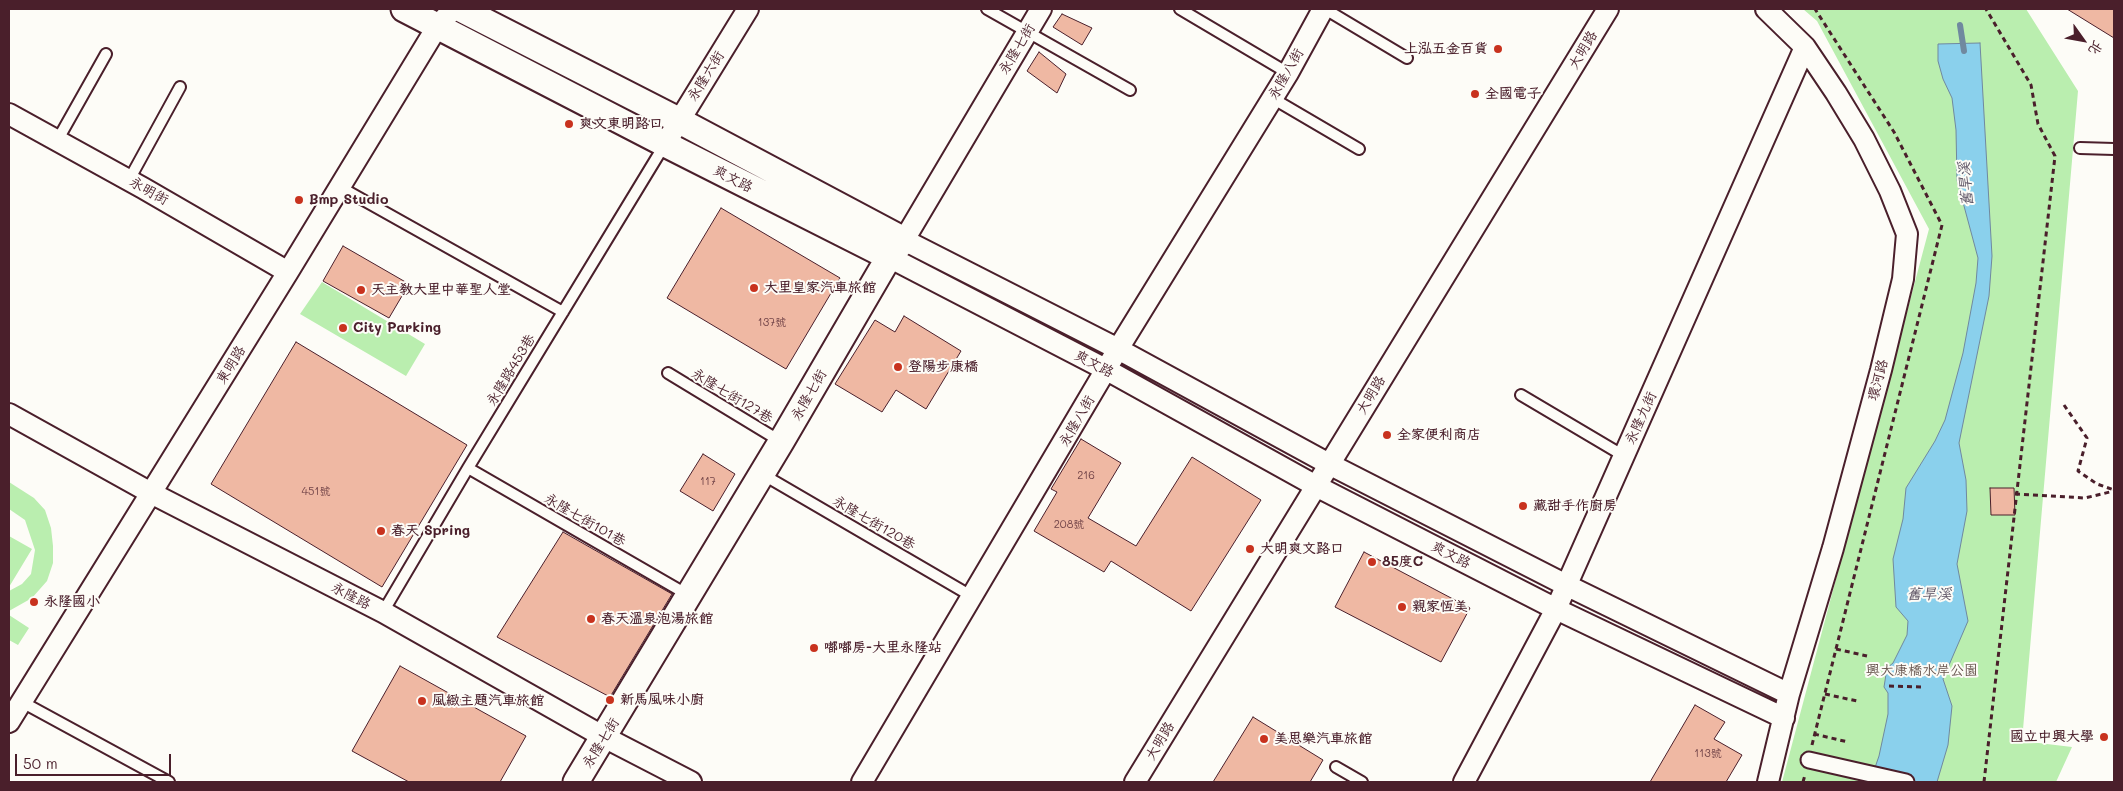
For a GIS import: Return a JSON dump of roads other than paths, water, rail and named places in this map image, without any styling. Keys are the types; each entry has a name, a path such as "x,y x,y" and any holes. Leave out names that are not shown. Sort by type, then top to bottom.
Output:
{"street":[{"name":"爽文路","path":"404,9 445,18 665,144 1118,349 1329,464 1566,585 1789,694"},
{"name":"爽文路","path":"461,9 678,120 1107,370 1316,486 1556,609 1784,718"},
{"name":"永隆六街","path":"665,144 748,9"},
{"name":"永隆七街","path":"576,782 1041,9"},
{"name":"永隆八街","path":"862,782 1118,349 1288,73 1324,9"},
{"name":"大明路","path":"1135,782 1608,9"},
{"name":"環河路","path":"1766,9 1804,47 1836,93 1864,139 1890,191 1907,234 1903,279 1881,370 1833,548 1789,694 1768,782"},
{"name":"東明路","path":"9,722 445,18"},
{"name":"永隆九街","path":"1464,782 1556,609 1804,47"},
{"name":"永明街","path":"9,114 129,180 288,272"},
{"name":"永隆路","path":"9,414 152,493 383,612 604,737 691,782"},
{"path":"1808,760 1906,782"}],"lane":[{"path":"987,9 1130,90"},
{"path":"1180,9 1288,73"},
{"path":"1324,9 1407,58"},
{"path":"57,141 106,54"},
{"path":"129,180 180,88"},
{"path":"1272,98 1359,149"},
{"name":"永隆路453巷","path":"383,612 468,468 665,144"},
{"path":"2080,148 2114,148"},
{"path":"340,187 563,312"},
{"name":"永隆七街127巷","path":"668,374 781,442"},
{"path":"1521,395 1624,456"},
{"name":"永隆七街101巷","path":"468,468 689,596"},
{"name":"永隆七街120巷","path":"761,473 973,597"},
{"path":"22,702 169,782"},
{"path":"1336,767 1362,782"}],"water":[{"name":"舊旱溪","path":"1980,43 1992,256 1989,296 1959,443 1966,480 1967,511 1957,564 1968,621 1943,679 1952,706 1948,745 1937,782 1870,782 1879,756 1888,714 1888,693 1884,687 1887,668 1893,663 1907,635 1908,621 1896,607 1893,559 1903,519 1906,488 1935,441 1945,420 1963,353 1976,283 1978,258 1957,180 1956,130 1952,98 1943,79 1938,61 1938,44"}],"waterway":[{"name":"舊旱溪","path":"1960,25 1964,51"}],"place":[{"name":"上泓五金百貨","path":"1498,49"},
{"name":"全國電子","path":"1475,94"},
{"name":"爽文東明路口","path":"569,124"},
{"name":"Bmp Studio","path":"299,200"},
{"name":"大里皇家汽車旅館","path":"754,288"},
{"name":"天主教大里中華聖人堂","path":"361,290"},
{"name":"City Parking","path":"343,328"},
{"name":"登陽步康橋","path":"898,367"},
{"name":"全家便利商店","path":"1387,435"},
{"name":"藏甜手作廚房","path":"1523,506"},
{"name":"春天 Spring","path":"381,531"},
{"name":"大明爽文路口","path":"1250,549"},
{"name":"85度C","path":"1372,562"},
{"name":"永隆國小","path":"34,602"},
{"name":"親家恆美","path":"1402,607"},
{"name":"春天溫泉泡湯旅館","path":"591,619"},
{"name":"嘟嘟房-大里永隆站","path":"814,648"},
{"name":"新馬風味小廚","path":"610,700"},
{"name":"風緻主題汽車旅館","path":"422,701"},
{"name":"國立中興大學","path":"2104,737"},
{"name":"美思樂汽車旅館","path":"1264,739"}],"park label":[{"name":"興大康橋水岸公園","path":"1922,671"}]}
